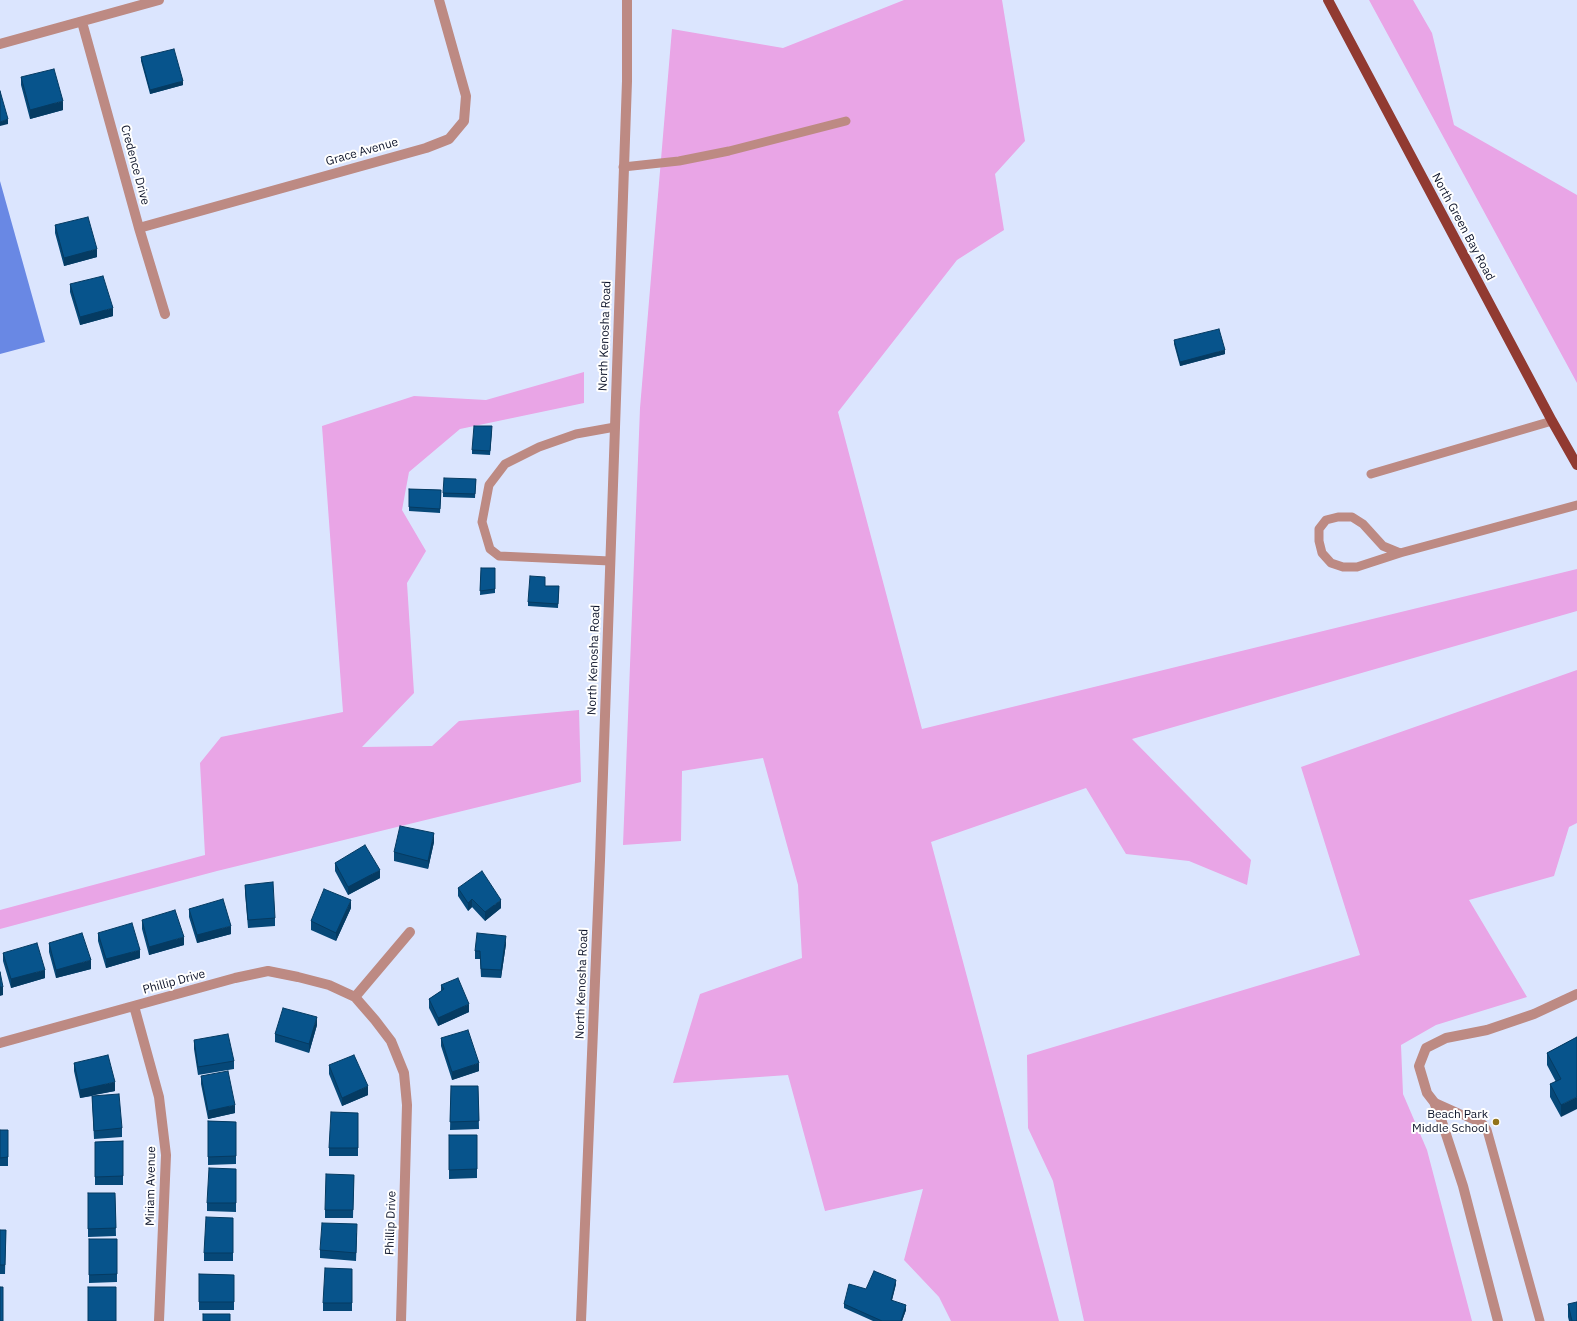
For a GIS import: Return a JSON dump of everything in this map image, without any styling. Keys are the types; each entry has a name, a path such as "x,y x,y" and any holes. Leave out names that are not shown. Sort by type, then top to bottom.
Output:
{"main road":[{"name":"North Green Bay Road","path":"1328,0 1552,421 1577,465"}],"street":[{"path":"0,44 159,0"},
{"name":"Grace Avenue","path":"139,228 426,148 449,139 464,120 466,96 439,0"},
{"name":"North Kenosha Road","path":"581,1321 600,860 627,81 627,0"},
{"name":"Credence Drive","path":"82,22 139,228 165,314"},
{"path":"355,997 410,932"},
{"name":"Phillip Drive","path":"0,1043 236,978 268,971 298,976 329,985 355,997 376,1020 391,1041 404,1073 407,1105 401,1321"},
{"path":"1498,1321 1463,1186 1442,1122 1434,1102 1427,1093 1419,1066 1426,1048 1446,1038 1487,1030 1534,1014 1577,994"},
{"name":"Miriam Avenue","path":"134,1006 159,1097 166,1155 159,1321"}],"lane":[{"path":"623,166 679,161 729,151 846,121"},
{"path":"1371,474 1552,421"},
{"path":"610,561 499,556 490,549 482,522 489,485 505,464 539,447 561,439 576,434 615,427"},
{"path":"1400,553 1382,546 1363,524 1352,517 1338,517 1326,520 1319,529 1319,541 1322,553 1331,563 1342,567 1357,567 1400,553 1577,505"},
{"path":"1434,1102 1483,1124 1487,1130 1540,1321"}],"shaded area":[{"path":"904,0 1002,0 1025,141 995,174 1004,230 957,260 838,412 922,729 1577,569 1577,611 1132,739 1251,860 1247,885 1189,861 1126,854 1086,788 931,842 1059,1321 951,1321 939,1297 904,1260 923,1189 825,1211 788,1075 673,1083 700,994 802,958 798,885 763,758 682,771 681,841 623,845 640,408 672,29 783,48"},
{"path":"1369,0 1413,0 1432,33 1454,125 1577,195 1577,383"},
{"path":"584,372 584,403 460,429 409,472 402,510 426,551 407,583 414,693 362,747 432,746 459,721 579,710 581,782 217,871 0,929 0,910 205,855 200,763 221,737 343,712 322,426 414,396 486,400"},
{"path":"1577,670 1577,823 1569,827 1554,876 1469,900 1527,997 1436,1025 1401,1045 1403,1094 1427,1150 1472,1321 1084,1321 1053,1181 1028,1128 1027,1055 1360,955 1301,767"}],"water":[{"path":"0,181 45,342 0,354"}],"building":[{"path":"174,49 183,81 150,90 141,57"},
{"path":"54,69 63,101 30,110 21,77"},
{"path":"0,91 8,119 0,122"},
{"path":"88,217 97,249 64,258 55,225"},
{"path":"103,276 113,308 80,317 70,284"},
{"path":"1219,329 1225,350 1180,362 1174,340"},
{"path":"474,426 492,426 490,451 472,450"},
{"path":"444,478 476,479 475,494 443,493"},
{"path":"409,489 441,490 440,509 409,507"},
{"path":"481,568 495,568 495,589 480,591"},
{"path":"530,576 545,577 545,586 559,586 558,604 528,602"},
{"path":"400,826 434,833 428,861 394,852"},
{"path":"365,845 380,870 348,887 335,863"},
{"path":"482,871 501,900 485,912 472,899 468,903 458,888"},
{"path":"273,882 275,918 248,920 245,885"},
{"path":"324,889 351,900 336,933 311,921"},
{"path":"223,899 231,926 197,935 189,909"},
{"path":"175,910 184,937 149,947 142,920"},
{"path":"132,923 140,950 106,959 98,933"},
{"path":"82,933 91,960 56,970 49,943"},
{"path":"477,933 506,936 501,970 481,969 480,951 475,951"},
{"path":"37,943 45,970 11,979 3,953"},
{"path":"0,972 3,987 0,987"},
{"path":"458,978 469,1004 438,1018 429,999 444,989 441,985"},
{"path":"283,1008 317,1017 309,1044 275,1034"},
{"path":"468,1030 479,1063 452,1072 441,1038"},
{"path":"228,1034 234,1061 198,1067 194,1040"},
{"path":"1577,1037 1577,1097 1561,1105 1550,1084 1561,1079 1547,1053"},
{"path":"108,1055 115,1082 80,1090 74,1063"},
{"path":"354,1055 368,1086 342,1098 329,1065"},
{"path":"228,1071 235,1105 208,1111 201,1076"},
{"path":"451,1086 478,1086 479,1121 450,1122"},
{"path":"119,1094 122,1128 94,1131 92,1096"},
{"path":"331,1112 358,1113 358,1148 329,1148"},
{"path":"208,1121 236,1122 236,1156 208,1157"},
{"path":"0,1130 8,1130 8,1157 0,1158"},
{"path":"449,1135 477,1135 477,1169 449,1170"},
{"path":"123,1141 123,1176 95,1177 95,1142"},
{"path":"209,1168 236,1169 236,1203 207,1203"},
{"path":"326,1174 354,1175 353,1210 325,1210"},
{"path":"88,1193 115,1193 116,1228 88,1229"},
{"path":"206,1217 233,1218 233,1253 204,1253"},
{"path":"322,1223 357,1224 356,1253 320,1250"},
{"path":"0,1230 6,1230 5,1265 0,1265"},
{"path":"89,1239 117,1239 117,1274 89,1275"},
{"path":"325,1268 352,1269 352,1303 323,1303"},
{"path":"874,1271 896,1280 891,1300 906,1305 901,1321 882,1321 844,1304 849,1284 866,1289"},
{"path":"199,1274 234,1275 234,1302 199,1302"},
{"path":"0,1287 3,1287 3,1321 0,1321"},
{"path":"88,1287 116,1287 116,1321 88,1321"},
{"path":"1577,1302 1577,1321 1572,1321 1568,1304"},
{"path":"203,1314 230,1314 230,1321 203,1321"}],"place":[{"name":"Beach Park Middle School","path":"1496,1122"}]}
